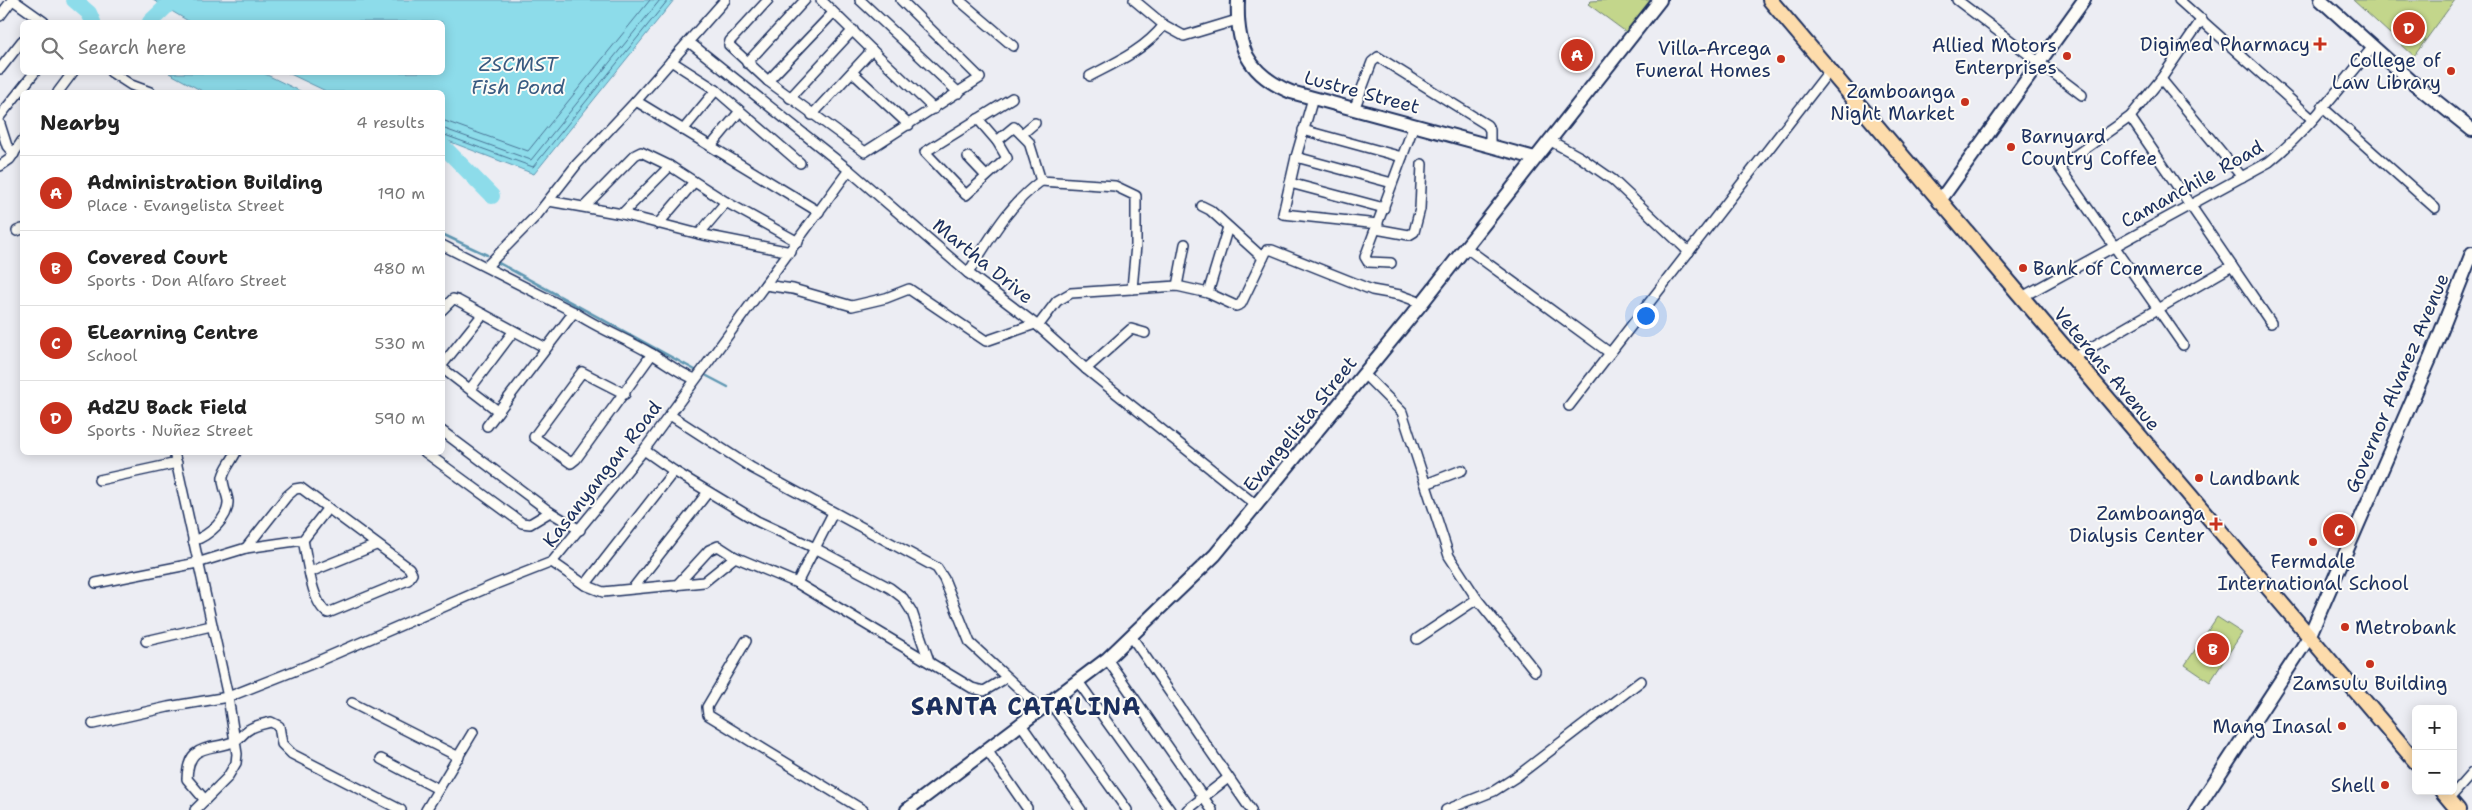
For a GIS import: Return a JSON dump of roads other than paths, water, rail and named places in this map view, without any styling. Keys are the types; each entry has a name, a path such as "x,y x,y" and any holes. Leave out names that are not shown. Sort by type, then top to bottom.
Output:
{"main road":[{"name":"Lustre Street","path":"1238,0 1237,20 1242,48 1259,74 1279,87 1312,98 1490,144 1535,158"},
{"name":"Evangelista Street","path":"907,810 1107,659 1194,577 1258,506 1422,303 1660,0"},
{"name":"Veterans Avenue","path":"1770,0 1939,202 2022,297 2308,637 2412,757"},
{"path":"1939,202 2084,0"},
{"path":"2321,0 2445,110 2472,130"},
{"name":"Governor Alvarez Avenue","path":"2196,810 2308,637 2430,359 2472,253"},
{"path":"2445,795 2458,810"}],"street":[{"path":"0,16 13,0 39,20"},
{"path":"487,266 549,201 577,164 636,101 725,0"},
{"path":"768,0 730,40 731,49 790,98 865,152 980,78 900,0"},
{"path":"746,63 806,0"},
{"path":"820,0 934,109"},
{"path":"860,0 959,93"},
{"path":"959,0 1012,46"},
{"path":"1134,0 1164,25 1184,36 1237,20"},
{"path":"1957,0 2038,64 2055,72 2082,95"},
{"path":"2179,0 2312,119"},
{"path":"768,81 833,13"},
{"path":"2183,344 2156,309 2059,167 2130,117 2161,79 2202,19"},
{"path":"1090,76 1133,53 1152,40 1164,25"},
{"path":"790,98 853,30"},
{"name":"Martha Drive","path":"689,42 849,170 968,273 1037,325 1086,370 1258,506"},
{"path":"0,69 20,44"},
{"name":"Camanchile Road","path":"2022,297 2242,177 2281,152 2312,119 2373,47"},
{"path":"812,114 872,50"},
{"path":"1354,108 1372,62 1378,57 1487,125 1490,130 1490,144"},
{"path":"671,61 716,90 800,163"},
{"path":"1569,406 1830,70"},
{"path":"852,72 909,125"},
{"path":"21,90 33,75"},
{"path":"60,90 71,75"},
{"path":"116,75 131,85 145,90"},
{"path":"2161,79 2242,177"},
{"path":"683,130 716,90"},
{"path":"0,116 20,91"},
{"path":"978,119 996,141 1006,158 966,195 925,152 978,119 1012,98"},
{"path":"1312,98 1282,211 1286,216 1377,227 1409,235 1414,232 1420,209 1422,164"},
{"path":"636,101 819,212"},
{"path":"2322,107 2435,208"},
{"path":"711,146 740,111"},
{"path":"2130,117 2271,323"},
{"path":"1022,134 1035,123"},
{"path":"0,124 7,146 14,154"},
{"path":"1391,263 1368,262 1365,260 1414,125"},
{"path":"996,141 1014,127 1022,134 1029,142 1041,181"},
{"path":"1303,130 1402,157"},
{"path":"1549,140 1580,157 1613,180 1689,252"},
{"path":"0,166 14,154 20,144"},
{"path":"585,206 638,152 670,166 726,202 798,242"},
{"path":"968,157 986,176"},
{"path":"1296,157 1392,183"},
{"path":"622,214 670,166"},
{"name":"Kasanyangan Road","path":"93,724 168,707 228,697 309,666 496,584 552,562 644,450 791,252 849,170"},
{"path":"968,273 1010,209 1026,192 1041,181 1115,186 1136,196 1136,245 1132,289"},
{"path":"658,224 694,182"},
{"path":"1290,183 1384,208"},
{"path":"549,201 585,206 699,234 791,252"},
{"path":"699,234 726,202"},
{"path":"1202,206 1210,210 1263,258"},
{"path":"1208,293 1228,228"},
{"path":"1177,286 1185,244"},
{"path":"445,246 487,266 525,288 574,312 590,323 652,354 682,374 695,379"},
{"path":"1465,247 1610,354"},
{"path":"765,285 794,289 852,306 886,298 909,289 986,341 1037,325 1057,301 1071,293 1177,286 1208,293 1236,306 1241,304 1267,250 1272,250 1372,290 1400,295 1422,303"},
{"path":"2073,358 2232,266"},
{"path":"445,307 453,299 546,348"},
{"path":"487,426 574,312"},
{"path":"445,363 483,314"},
{"path":"1086,370 1131,329 1145,333"},
{"path":"470,389 513,332"},
{"path":"625,394 582,372 534,437 571,463 576,460 625,394 652,354"},
{"path":"445,369 498,411"},
{"path":"1364,374 1402,412 1449,556 1477,599 1535,672"},
{"path":"670,415 752,468 937,568 944,579 970,643 1006,678 1045,705 1127,810"},
{"path":"445,433 550,512 580,530"},
{"path":"644,450 674,471 757,521 815,548 890,588 903,598 912,612 929,660"},
{"path":"175,455 228,697 236,764 227,778 195,810"},
{"path":"193,541 210,533 225,512 228,500 223,480 224,474 234,455"},
{"path":"429,455 522,523 530,524 550,512"},
{"path":"99,480 176,463"},
{"path":"1426,484 1462,470"},
{"path":"585,585 674,471"},
{"path":"246,548 287,496 295,489 301,488 409,568 412,571 411,577 328,612 324,611 316,600 303,540"},
{"path":"634,587 708,492"},
{"path":"96,583 197,562 246,548 303,540 328,508"},
{"path":"797,583 833,513"},
{"path":"310,572 376,545"},
{"path":"676,586 715,546 718,546 736,557 797,583 979,691 984,691 1006,678"},
{"path":"552,562 585,585 603,592 634,587 676,586 704,582 736,557"},
{"path":"1418,639 1477,599"},
{"path":"146,640 211,626"},
{"path":"1131,636 1251,810"},
{"path":"746,641 707,706 708,716 863,810"},
{"path":"1107,659 1212,810"},
{"path":"1077,680 1170,810"},
{"path":"1446,810 1494,791 1516,778 1641,681"},
{"path":"352,703 459,757"},
{"path":"205,800 187,779 190,760 198,750 234,741 251,728 271,722 276,724 281,730 282,744 292,754 401,810"},
{"path":"1020,723 1081,810"},
{"path":"426,810 473,732"},
{"path":"988,750 1027,808"},
{"path":"381,759 438,790"},
{"path":"2457,785 2472,773"},
{"path":"1187,810 1228,778"}],"water":[{"name":"ZSCMST Fish Pond","path":"153,0 674,0 534,174 445,140 445,90 324,90 292,75 445,75 445,20 187,20"},
{"path":"173,75 267,75 298,90 200,90"}],"waterway":[{"path":"74,0 89,13 92,20"},
{"path":"152,20 173,0"},
{"path":"445,148 492,196"},
{"path":"445,235 487,255"},
{"path":"497,262 697,371"},
{"path":"707,376 728,387"}],"place":[{"name":"AdZU Back Field","path":"2409,28"},
{"name":"Digimed Pharmacy","path":"2320,44"},
{"name":"Administration Building","path":"1577,55"},
{"name":"Allied Motors Enterprises","path":"2067,56"},
{"name":"Villa-Arcega Funeral Homes","path":"1781,59"},
{"name":"College of Law Library","path":"2451,71"},
{"name":"Zamboanga Night Market","path":"1965,102"},
{"name":"Barnyard Country Coffee","path":"2011,147"},
{"name":"Bank of Commerce","path":"2023,268"},
{"name":"Landbank","path":"2199,478"},
{"name":"Zamboanga Dialysis Center","path":"2216,524"},
{"name":"ELearning Centre","path":"2339,530"},
{"name":"Fermdale International School","path":"2313,542"},
{"name":"Metrobank","path":"2345,627"},
{"name":"Covered Court","path":"2213,649"},
{"name":"Zamsulu Building","path":"2370,664"},
{"name":"Mang Inasal","path":"2342,726"},
{"name":"Shell","path":"2385,785"}],"district":[{"name":"SANTA CATALINA","path":"1026,707"}]}
